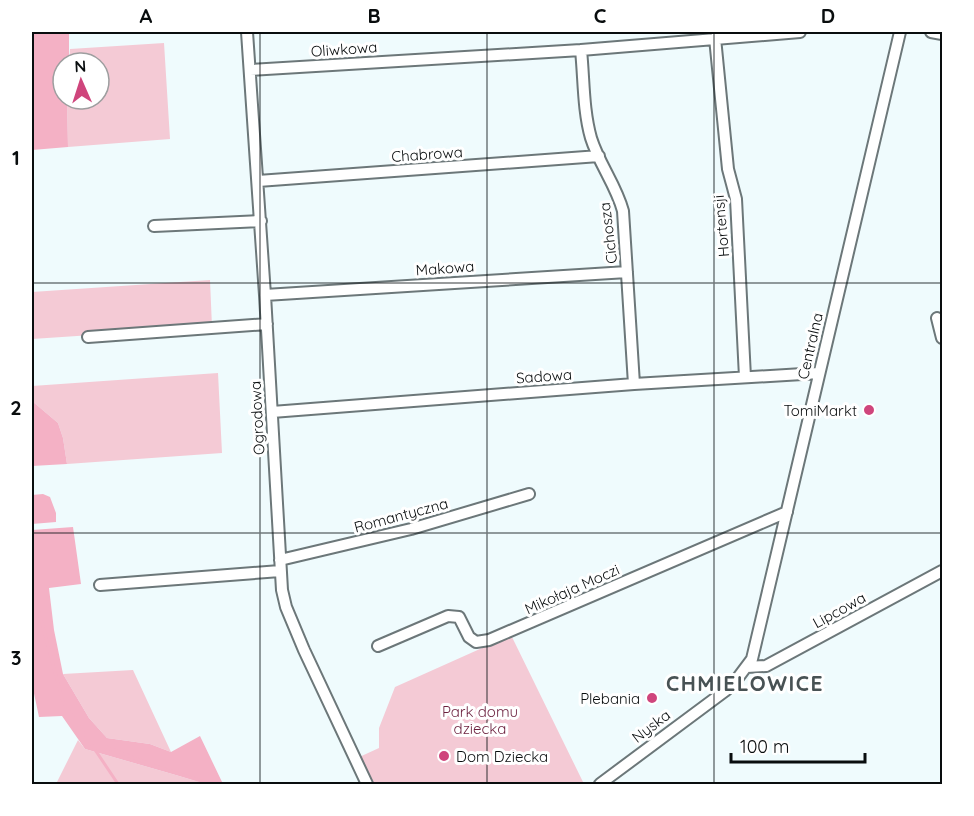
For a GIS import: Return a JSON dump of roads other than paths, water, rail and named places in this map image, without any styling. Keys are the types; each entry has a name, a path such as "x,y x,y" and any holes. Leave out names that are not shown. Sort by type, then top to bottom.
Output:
{"street":[{"name":"Ogrodowa","path":"247,32 261,221 282,590 286,607 314,672 367,784"},
{"name":"Oliwkowa","path":"249,70 581,50 657,37 715,38 800,32"},
{"name":"Centralna","path":"747,668 752,660 758,637 900,32"},
{"path":"931,32 942,34"},
{"name":"Hortensji","path":"715,38 728,169 736,199 745,377"},
{"name":"Cichosza","path":"581,50 587,118 592,139 619,196 623,211 634,384"},
{"name":"Chabrowa","path":"258,181 599,156"},
{"path":"154,226 261,221"},
{"name":"Makowa","path":"265,295 627,272"},
{"path":"937,318 942,338"},
{"path":"88,337 267,324"},
{"name":"Sadowa","path":"272,412 634,384 819,373"},
{"name":"Romantyczna","path":"100,585 280,566 529,494"},
{"name":"Mikołaja Moczi","path":"378,646 448,616 459,617 469,637 476,642 489,640 787,512"},
{"name":"Lipcowa","path":"747,668 766,666 940,576"},
{"name":"Nyska","path":"600,784 725,691 747,668"}],"waterway":[{"path":"32,586 63,702 118,784"},
{"path":"94,746 103,746 211,784"}],"place":[{"name":"TomiMarkt","path":"869,410"},
{"name":"Plebania","path":"652,698"},
{"name":"Dom Dziecka","path":"444,756"}],"district":[{"name":"CHMIELOWICE","path":"745,683"}],"park label":[{"name":"Park domu dziecka","path":"480,720"}]}
